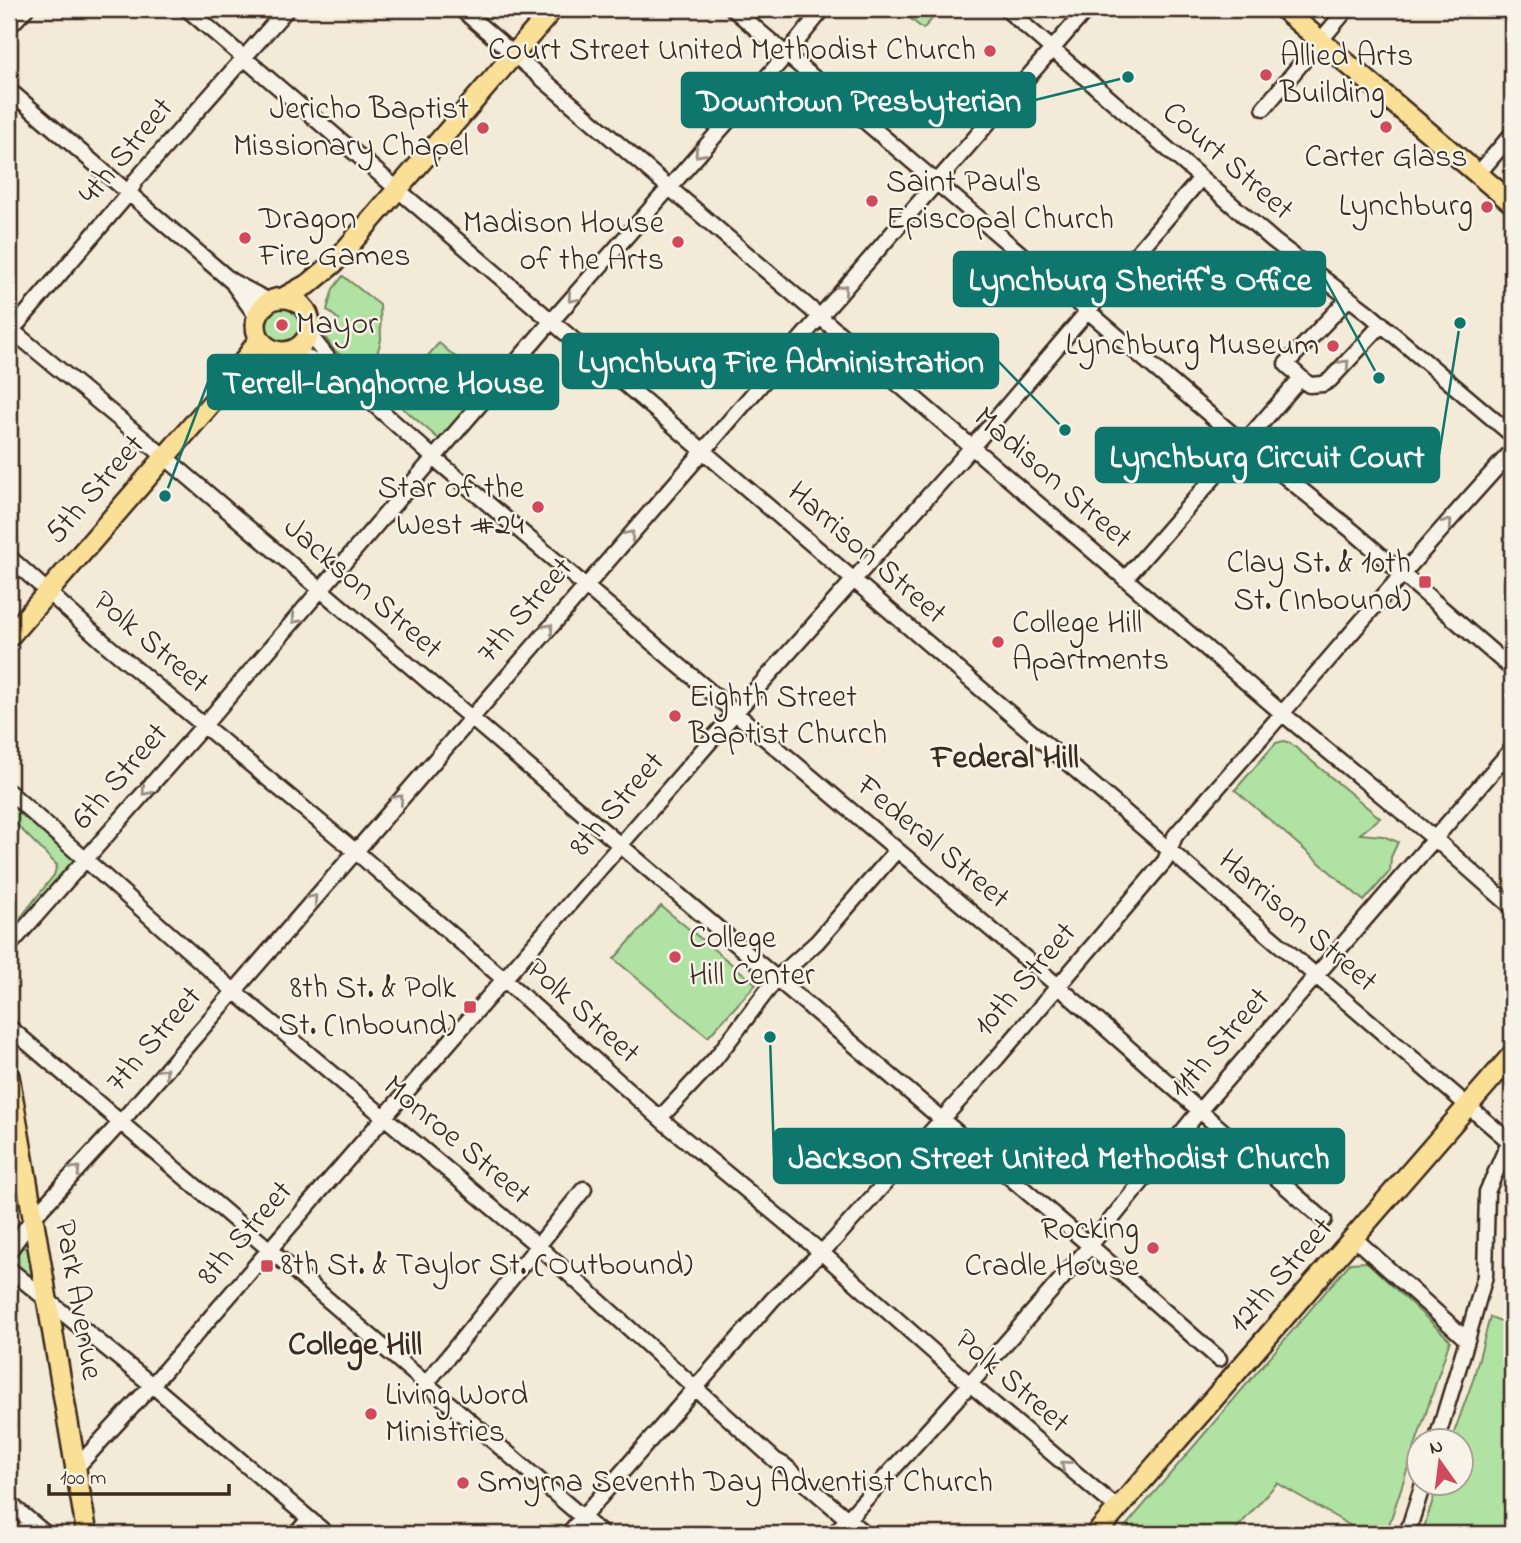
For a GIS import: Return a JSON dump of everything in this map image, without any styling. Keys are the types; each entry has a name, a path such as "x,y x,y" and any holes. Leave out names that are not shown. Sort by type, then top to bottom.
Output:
{"main road":[{"path":"334,263 319,290 309,327 300,346 276,347 256,328 270,305 310,283 334,263 553,9"},
{"path":"1283,9 1512,203"},
{"path":"270,305 297,302 307,313 309,327"},
{"name":"5th Street","path":"9,637 229,383 276,347"},
{"name":"12th Street","path":"1096,1534 1512,1055"},
{"name":"Park Avenue","path":"9,1076 87,1534"}],"street":[{"path":"9,27 26,9"},
{"name":"Harrison Street","path":"187,9 1469,1105 1511,1138"},
{"name":"4th Street","path":"9,329 19,322 129,193 136,180 288,9"},
{"name":"Madison Street","path":"461,9 1283,714 1512,906"},
{"path":"733,9 1244,444 1355,533 1512,669"},
{"name":"6th Street","path":"9,946 204,725 823,9"},
{"name":"Court Street","path":"1006,9 1274,241 1382,324 1512,435"},
{"name":"7th Street","path":"9,1251 33,1218 120,1123 1087,9"},
{"path":"1264,108 1347,9"},
{"path":"9,90 231,281 270,305"},
{"path":"1478,174 1512,134"},
{"name":"8th Street","path":"76,1468 269,1251 734,713 972,447 1201,178"},
{"path":"1349,298 1286,364 1309,385 1323,384 1330,380 1382,324"},
{"name":"Federal Street","path":"309,327 342,376 434,458 1058,986 1324,1220"},
{"name":"Jackson Street","path":"9,329 165,457 1090,1245 1219,1359"},
{"name":"Federal Street","path":"276,347 342,376"},
{"path":"1125,579 1301,378"},
{"name":"10th Street","path":"568,1534 773,1298 821,1252 1058,986 1165,862 1180,830 1512,451"},
{"name":"Polk Street","path":"9,557 355,851 660,1118 821,1252 970,1384 1118,1509"},
{"name":"11th Street","path":"834,1534 970,1384 1090,1245 1200,1110 1512,749"},
{"name":"Monroe Street","path":"9,792 234,991 538,1246 775,1460 785,1465 865,1534"},
{"path":"660,1118 715,1059 776,979 817,942 897,850"},
{"path":"9,1027 602,1534"},
{"path":"1440,1428 1485,1276 1487,1192 1511,1138"},
{"path":"425,1385 584,1189"},
{"path":"1354,1238 1468,1340"},
{"path":"9,1269 152,1385 327,1534"},
{"path":"1407,1534 1418,1498"},
{"path":"9,1503 46,1534"},
{"path":"296,1534 309,1519"},
{"path":"20,1534 30,1522"}],"green space":[{"path":"912,9 935,9 931,13 934,17 923,29 906,15"},
{"path":"343,276 380,305 381,340 376,358 381,370 374,381 334,350 325,337 339,320 327,310 333,289"},
{"path":"282,308 294,313 299,325 294,337 282,342 270,337 265,325 270,313"},
{"path":"439,343 487,384 439,439 391,398"},
{"path":"1276,743 1290,743 1380,818 1360,834 1383,836 1398,842 1391,857 1390,871 1364,901 1235,790"},
{"path":"9,803 77,862 23,921 21,917 54,875 57,865 9,817"},
{"path":"661,906 756,984 708,1037 614,959"},
{"path":"23,1247 28,1249 33,1282 9,1263"},
{"path":"1367,1262 1450,1340 1421,1428 1406,1428 1406,1473 1386,1534 1365,1534 1277,1483 1232,1534 1119,1534 1350,1263"},
{"path":"1490,1317 1512,1325 1512,1534 1422,1534 1434,1498 1476,1498 1476,1428 1456,1428 1473,1380"}],"place":[{"name":"Court Street United Methodist Church","path":"990,51"},
{"name":"Allied Arts Building","path":"1266,75"},
{"name":"Downtown Presbyterian","path":"1128,77"},
{"name":"Carter Glass","path":"1386,127"},
{"name":"Jericho Baptist Missionary Chapel","path":"483,128"},
{"name":"Saint Paul's Episcopal Church","path":"872,201"},
{"name":"Lynchburg","path":"1487,207"},
{"name":"Dragon Fire Games","path":"245,238"},
{"name":"Madison House of the Arts","path":"678,242"},
{"name":"Lynchburg Circuit Court","path":"1460,323"},
{"name":"Mayor","path":"282,325"},
{"name":"Lynchburg Museum","path":"1333,346"},
{"name":"Lynchburg Sheriff's Office","path":"1379,378"},
{"name":"Lynchburg Fire Administration","path":"1065,430"},
{"name":"Terrell-Langhorne House","path":"165,496"},
{"name":"Star of the West #24","path":"538,507"},
{"name":"Clay St. & 10th St. (Inbound)","path":"1425,582"},
{"name":"College Hill Apartments","path":"998,642"},
{"name":"Eighth Street Baptist Church","path":"675,716"},
{"name":"College Hill Center","path":"675,957"},
{"name":"8th St. & Polk St. (Inbound)","path":"470,1007"},
{"name":"Jackson Street United Methodist Church","path":"770,1037"},
{"name":"Rocking Cradle House","path":"1153,1248"},
{"name":"8th St. & Taylor St. (Outbound)","path":"267,1266"},
{"name":"Living Word Ministries","path":"371,1414"},
{"name":"Smyrna Seventh Day Adventist Church","path":"463,1483"}],"district":[{"name":"Federal Hill","path":"1005,759"},
{"name":"College Hill","path":"355,1346"}]}
